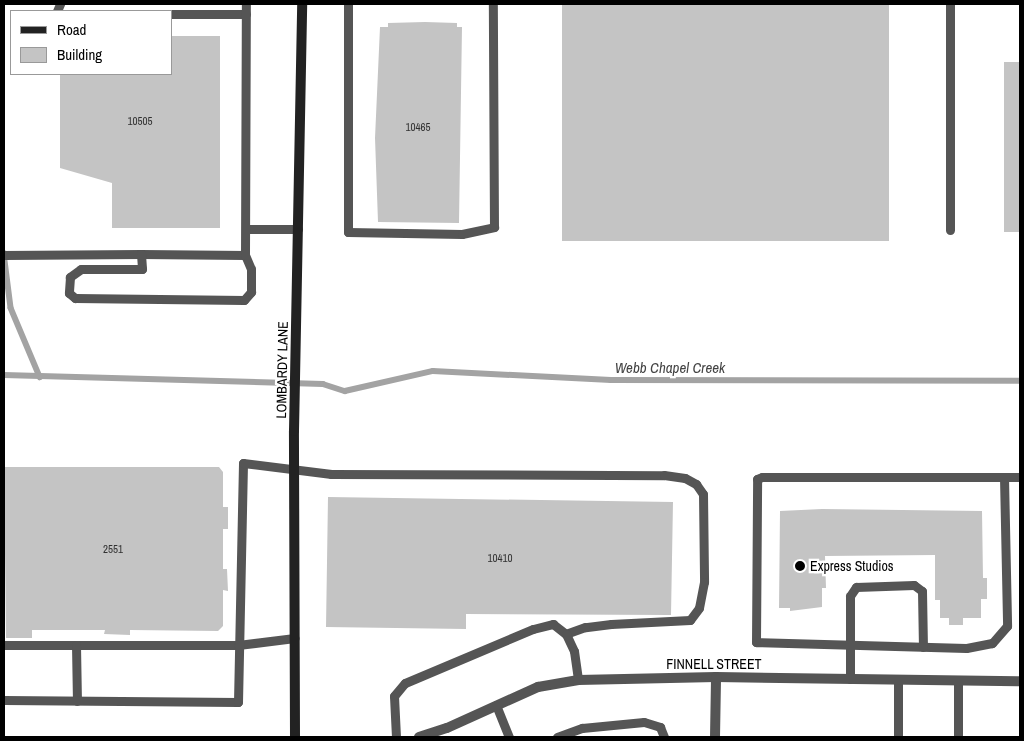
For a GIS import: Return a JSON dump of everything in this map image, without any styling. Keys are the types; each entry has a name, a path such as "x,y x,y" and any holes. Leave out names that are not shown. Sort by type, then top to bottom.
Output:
{"main road":[{"name":"LOMBARDY LANE","path":"295,737 294,431 302,4"}],"street":[{"name":"FINNELL STREET","path":"419,737 447,728 538,687 578,680 716,677 1020,681"},
{"path":"715,737 716,677"}],"lane":[{"path":"141,254 142,269 81,269 70,277 69,293 75,298 244,300 251,292 251,269 245,255 246,4"},
{"path":"348,4 348,232 462,234 494,228 493,4"},
{"path":"950,4 950,230"},
{"path":"172,14 246,14"},
{"path":"246,229 298,229"},
{"path":"4,255 245,255"},
{"path":"4,700 238,702 243,463 331,474 664,476 685,478 696,484 703,494 704,582 698,608 690,620 611,624 585,627 566,634"},
{"path":"1004,477 1007,626 992,643 966,648 756,642 757,479 1004,477 1020,477"},
{"path":"850,679 850,596 856,587 914,585 922,591 923,647"},
{"path":"396,737 394,696 405,683 533,629 553,624 566,634 574,651 578,680"},
{"path":"4,645 238,645 295,638"},
{"path":"76,645 77,701"},
{"path":"898,679 898,737"},
{"path":"958,680 958,737"},
{"path":"496,705 509,737"},
{"path":"557,737 582,728 644,722 660,727 664,737"}],"building":[{"path":"562,4 889,4 889,241 562,241"},
{"path":"388,23 457,23 457,27 462,27 459,223 378,222 375,138 380,27 388,27"},
{"path":"172,36 220,36 220,228 112,228 112,183 60,168 60,75 172,75"},
{"path":"1004,62 1020,62 1020,232 1004,232"},
{"path":"4,467 219,467 223,472 223,507 228,507 228,529 223,529 223,569 227,569 228,591 223,590 223,626 218,631 130,630 130,635 104,634 105,630 32,630 32,638 6,638"},
{"path":"328,497 673,502 671,615 466,614 466,629 326,627"},
{"name":"Express Studios","path":"822,509 982,511 983,578 987,578 987,599 981,599 981,618 963,618 963,625 949,625 949,618 940,618 940,600 935,600 935,555 825,556 826,588 822,588 822,607 790,611 790,608 779,608 780,511"}],"waterway":[{"path":"4,253 11,308 40,377"},
{"name":"Webb Chapel Creek","path":"4,375 323,384 345,391 433,371 611,380 1020,381"}],"place":[{"name":"Express Studios","path":"800,566"}]}
